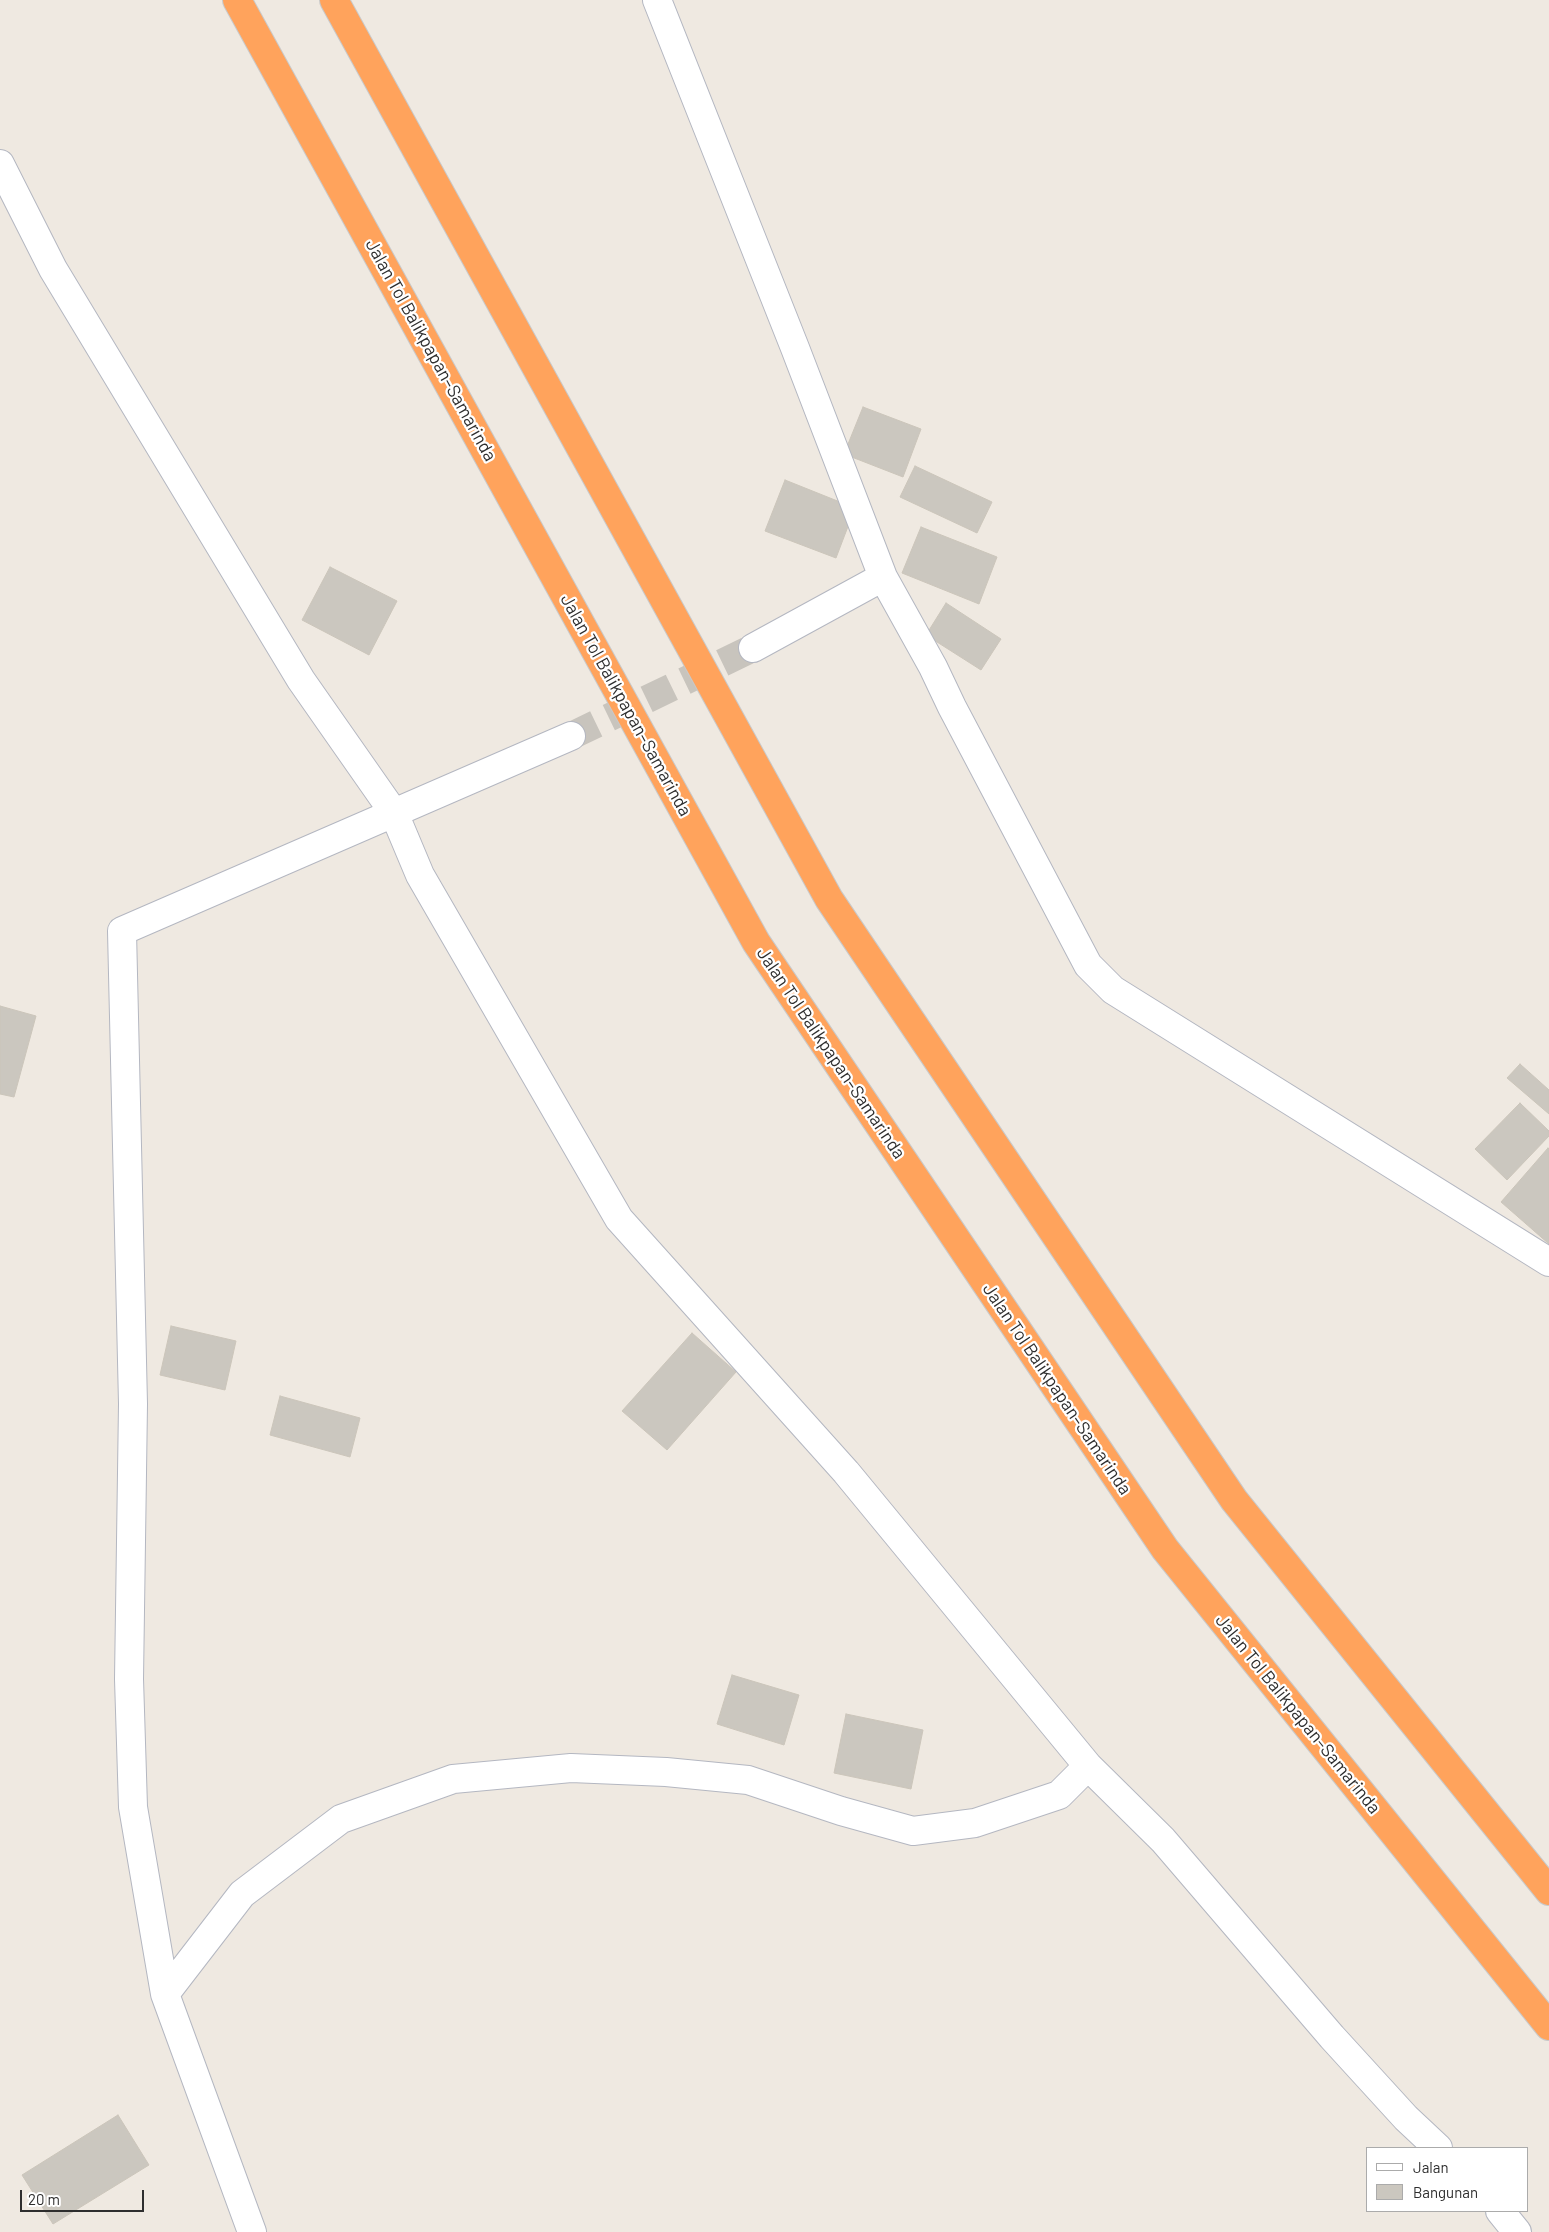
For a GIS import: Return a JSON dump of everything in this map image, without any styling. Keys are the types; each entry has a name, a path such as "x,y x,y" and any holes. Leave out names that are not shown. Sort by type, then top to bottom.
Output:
{"highway":[{"name":"Jalan Tol Balikpapan–Samarinda","path":"237,0 756,942 1165,1549 1549,2026"},
{"path":"334,0 829,899 1234,1500 1549,1890"}],"street":[{"path":"657,0 795,348 883,577 933,668 965,734 1088,965 1113,990 1549,1262"},
{"path":"0,164 54,269 301,680 394,813 420,875 619,1219 846,1472 1088,1766 1164,1840 1332,2037 1406,2118 1437,2147"},
{"path":"753,648 883,577"},
{"path":"252,2232 165,1994 133,1806 129,1679 133,1404 122,931 571,736"},
{"path":"165,1994 242,1894 341,1819 454,1779 571,1768 666,1772 748,1780 841,1811 913,1831 976,1823 1059,1795 1088,1766"},
{"path":"1501,2212 1517,2232"}],"building":[{"path":"863,407 921,429 903,477 844,454"},
{"path":"915,466 992,502 977,533 900,497"},
{"path":"785,480 855,508 836,558 765,531"},
{"path":"921,527 997,557 979,604 902,573"},
{"path":"330,567 397,601 369,655 302,620"},
{"path":"946,603 1001,639 981,670 926,635"},
{"path":"0,1006 36,1016 14,1097 0,1094"},
{"path":"1520,1064 1549,1090 1549,1114 1507,1078"},
{"path":"1520,1103 1549,1131 1549,1136 1507,1180 1475,1149"},
{"path":"1549,1149 1549,1244 1501,1202"},
{"path":"171,1326 236,1341 225,1390 160,1375"},
{"path":"692,1333 736,1372 667,1450 622,1411"},
{"path":"280,1396 360,1418 350,1457 270,1435"},
{"path":"732,1675 799,1695 784,1745 717,1724"},
{"path":"846,1714 923,1730 911,1789 834,1773"},
{"path":"118,2115 149,2165 53,2224 22,2175"}],"tunnel":[{"path":"571,736 753,648"}]}
